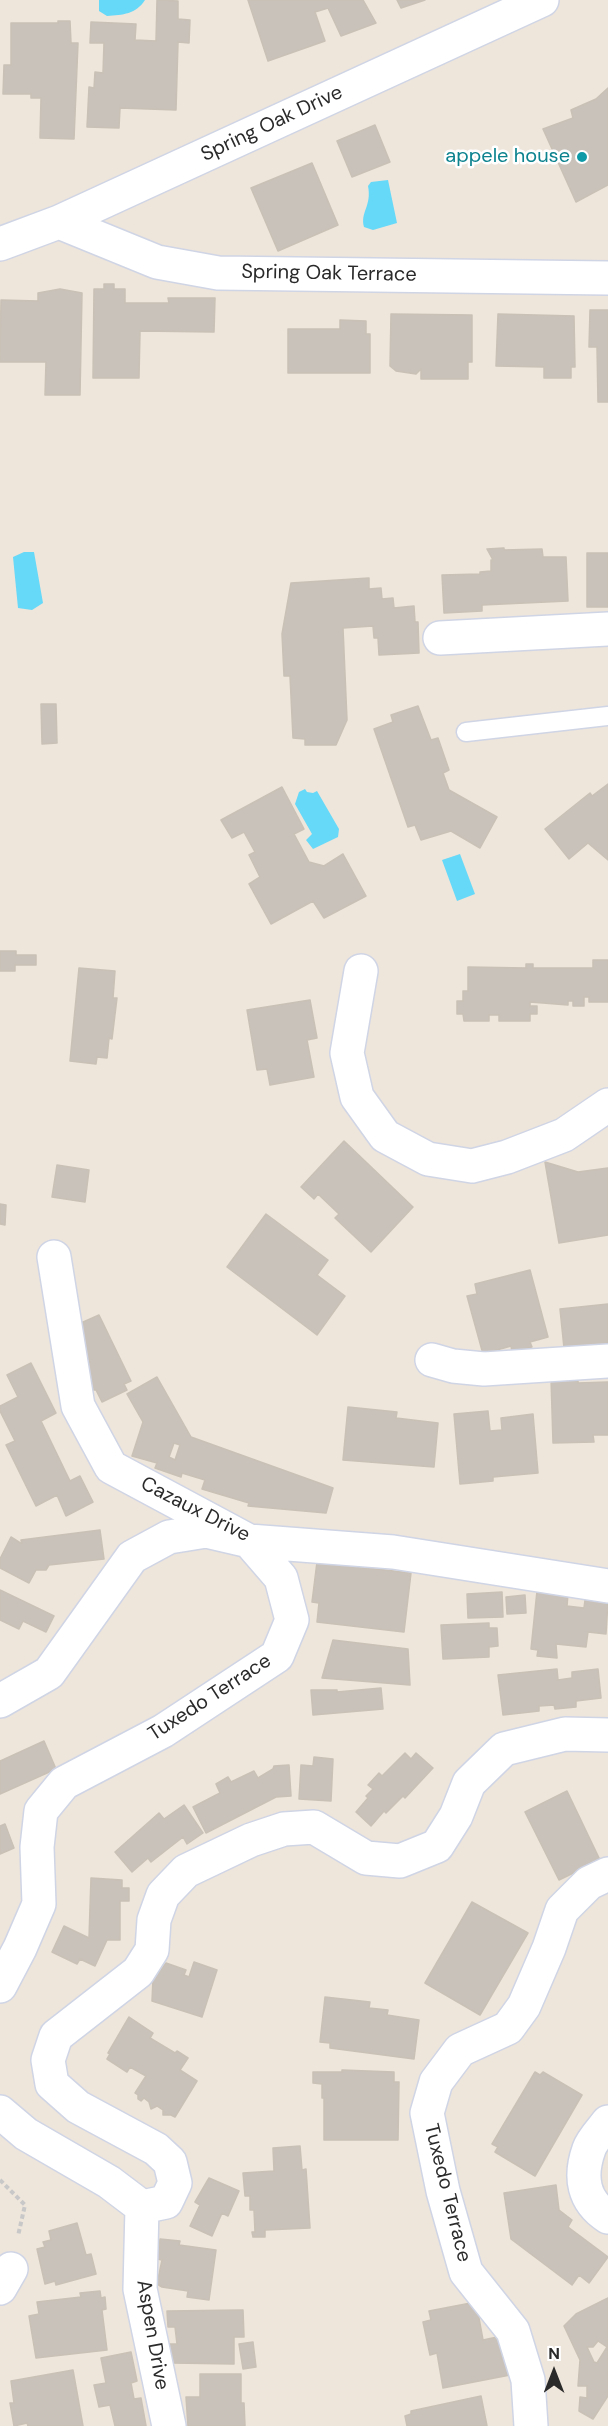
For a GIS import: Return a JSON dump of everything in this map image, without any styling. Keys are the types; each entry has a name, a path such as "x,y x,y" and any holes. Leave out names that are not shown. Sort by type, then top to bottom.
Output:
{"street":[{"name":"Spring Oak Drive","path":"0,244 59,222 542,0"},
{"name":"Spring Oak Terrace","path":"59,222 157,262 218,273 608,278"},
{"path":"440,638 608,630"},
{"path":"361,971 347,1053 357,1097 386,1136 429,1159 472,1166 507,1157 564,1135 608,1105"},
{"name":"Cazaux Drive","path":"54,1257 78,1406 111,1467 249,1540 393,1552 608,1586"},
{"path":"432,1360 453,1366 484,1370 595,1362"},
{"path":"0,1701 49,1673 132,1557 169,1537 206,1531 249,1540"},
{"name":"Tuxedo Terrace","path":"0,1986 39,1904 37,1847 41,1811 64,1784 163,1731 277,1656 292,1620 281,1578 249,1540"},
{"path":"0,2112 26,2134 109,2182 142,2207 166,2202 175,2183 170,2162 156,2149 78,2107 52,2084 48,2060 56,2036 138,1972 153,1950 154,1920 163,1895 186,1871 251,1839 284,1828 314,1827 366,1858 400,1862 437,1846 456,1816 468,1784 504,1749 565,1734 608,1735"},
{"name":"Tuxedo Terrace","path":"531,2426 528,2380 513,2331 466,2272 443,2191 427,2113 436,2082 460,2050 508,2028 524,2006 549,1948 562,1910 589,1883 608,1874"},
{"path":"608,2122 589,2148 583,2182 594,2207 608,2217"},
{"name":"Aspen Drive","path":"142,2207 140,2289 169,2426"}],"lane":[{"path":"466,732 608,716"}],"path":[{"path":"0,2180 25,2205 5,2278"}],"water":[{"path":"99,0 145,0 133,11 107,16 99,11"},
{"path":"388,180 397,223 373,230 364,227 368,186 371,182"},
{"path":"24,552 34,552 43,603 32,610 18,608 13,557"},
{"path":"305,789 313,793 317,791 339,829 338,837 313,849 306,840 312,834 295,804 299,792"},
{"path":"460,854 475,894 457,901 442,860"}],"building":[{"path":"157,0 178,1 178,19 190,20 189,43 178,42 176,110 120,108 119,128 87,127 89,87 94,88 95,72 103,73 104,43 90,43 91,22 136,24 135,40 156,41"},
{"path":"248,0 363,0 376,23 341,36 328,8 315,12 325,41 268,61"},
{"path":"397,0 425,0 401,8"},
{"path":"58,21 70,21 71,43 78,43 74,139 40,138 41,98 31,98 31,94 3,94 4,65 11,65 11,23 58,23"},
{"name":"appele house","path":"608,88 608,185 576,202 543,129 573,118 571,110 596,99"},
{"path":"375,125 390,162 352,177 337,141"},
{"path":"312,163 338,225 278,251 251,188"},
{"path":"104,284 114,284 114,289 125,289 125,303 169,303 168,298 215,298 214,332 140,331 139,378 93,378 94,289 104,289"},
{"path":"60,289 82,293 80,395 45,395 46,362 0,362 1,300 38,301 38,293"},
{"path":"590,310 608,310 608,402 598,402 597,347 589,347"},
{"path":"391,314 472,315 472,362 468,362 468,379 421,379 421,369 416,374 396,371 390,366"},
{"path":"498,314 574,316 575,367 571,367 571,378 544,378 544,367 496,366"},
{"path":"340,320 366,321 366,334 370,334 370,373 288,373 288,329 340,329"},
{"path":"504,548 504,550 542,549 543,557 566,557 568,601 482,605 482,611 444,613 442,575 480,574 480,572 491,571 491,560 493,560 487,549"},
{"path":"587,553 608,553 608,607 587,607"},
{"path":"369,578 369,589 381,588 382,599 393,598 394,608 414,606 415,622 418,622 419,653 379,655 378,638 374,638 373,626 343,628 347,720 336,745 305,745 305,739 293,738 290,676 284,676 282,634 291,583"},
{"path":"41,704 56,704 57,743 42,744"},
{"path":"418,706 431,740 438,738 449,770 443,773 449,790 497,817 480,848 451,831 421,840 415,825 408,827 374,729 393,722 391,715"},
{"path":"608,784 608,860 588,843 569,859 545,829 590,793 592,796"},
{"path":"282,787 304,829 294,834 309,862 324,866 343,854 366,896 324,918 313,901 271,924 249,884 260,877 249,855 255,852 244,832 232,838 221,820"},
{"path":"0,951 16,951 16,955 36,955 36,965 15,965 15,971 0,971"},
{"path":"593,960 608,960 608,1002 589,1002 589,997 584,997 584,1006 573,1006 573,1001 568,1001 568,1005 530,1002 530,1006 537,1006 537,1014 530,1014 530,1021 499,1021 499,1015 489,1015 489,1021 464,1021 463,1014 457,1014 457,1001 463,1001 463,991 468,991 468,967 526,968 526,964 533,964 533,968 593,968"},
{"path":"79,968 115,971 113,998 117,998 112,1039 109,1038 107,1058 97,1057 96,1064 70,1061"},
{"path":"310,1000 317,1038 307,1040 314,1077 270,1085 267,1069 257,1070 247,1010"},
{"path":"344,1141 413,1207 371,1252 335,1218 339,1214 318,1194 314,1199 301,1187"},
{"path":"545,1162 578,1172 608,1168 608,1235 559,1243"},
{"path":"57,1165 89,1170 85,1202 52,1197"},
{"path":"0,1204 6,1205 5,1225 0,1224"},
{"path":"266,1214 328,1260 317,1275 345,1296 317,1335 227,1267"},
{"path":"530,1270 548,1337 530,1342 532,1347 512,1352 511,1346 483,1354 467,1296 477,1294 475,1284"},
{"path":"608,1304 608,1344 564,1348 560,1309"},
{"path":"99,1315 131,1381 124,1384 127,1390 102,1402 96,1390 91,1390 84,1365 90,1362 72,1327"},
{"path":"31,1363 56,1413 41,1421 70,1481 80,1476 93,1502 66,1516 57,1495 36,1506 6,1445 15,1441 0,1411 0,1406 18,1397 7,1375"},
{"path":"157,1377 191,1437 333,1488 326,1513 248,1506 249,1503 202,1489 205,1480 182,1473 181,1477 155,1468 157,1463 132,1456 143,1422 127,1394","holes":["174,1443 180,1445 175,1460 169,1457"]},
{"path":"578,1377 578,1383 608,1382 608,1435 593,1435 594,1442 553,1443 551,1378"},
{"path":"348,1407 397,1412 396,1418 438,1423 434,1467 343,1460"},
{"path":"488,1411 490,1431 502,1430 501,1418 533,1414 538,1473 493,1477 493,1481 460,1484 454,1414"},
{"path":"100,1530 104,1559 49,1565 46,1570 36,1570 29,1583 0,1568 0,1559 11,1537 22,1544 21,1540"},
{"path":"317,1562 411,1573 404,1632 317,1622 319,1603 312,1602"},
{"path":"0,1590 54,1616 46,1632 23,1621 19,1629 0,1620"},
{"path":"537,1591 568,1594 567,1606 584,1608 585,1600 608,1601 606,1634 588,1632 586,1647 556,1644 557,1658 537,1656 538,1650 531,1649"},
{"path":"502,1592 503,1617 468,1618 467,1594"},
{"path":"525,1595 526,1613 507,1614 506,1597"},
{"path":"489,1623 489,1628 497,1628 498,1646 489,1647 489,1657 443,1659 441,1625"},
{"path":"333,1640 408,1649 410,1685 322,1678"},
{"path":"557,1669 558,1680 572,1678 572,1672 598,1669 601,1698 576,1701 576,1707 555,1709 554,1705 539,1706 539,1711 503,1715 498,1675"},
{"path":"381,1688 383,1709 313,1715 311,1690 337,1690 337,1692"},
{"path":"44,1741 56,1769 0,1794 0,1761"},
{"path":"405,1753 411,1759 416,1753 433,1768 405,1798 403,1796 386,1813 384,1811 371,1826 356,1812 373,1789 368,1785 379,1773 382,1776"},
{"path":"314,1757 333,1759 331,1801 299,1799 301,1765 313,1766"},
{"path":"289,1765 291,1796 276,1797 206,1833 193,1807 220,1793 216,1784 228,1777 231,1782 254,1771 258,1778 274,1766"},
{"path":"567,1791 600,1860 559,1880 525,1812"},
{"path":"184,1805 203,1833 187,1844 183,1837 151,1862 148,1858 132,1872 115,1852 159,1813 164,1819"},
{"path":"5,1824 14,1848 0,1854 0,1826"},
{"path":"91,1878 122,1880 122,1888 129,1888 129,1901 120,1901 120,1940 107,1940 95,1966 80,1959 77,1964 52,1952 64,1926 89,1938"},
{"path":"472,1902 528,1933 480,2015 425,1983"},
{"path":"194,1962 217,1970 202,2017 152,2001 153,1979 166,1963 186,1970 184,1975 189,1977"},
{"path":"325,1997 370,2002 369,2008 388,2010 387,2015 419,2020 414,2059 330,2048 330,2043 320,2042"},
{"path":"129,2017 153,2033 150,2038 188,2058 180,2070 197,2081 175,2117 163,2115 163,2110 157,2106 151,2109 149,2102 144,2098 141,2101 138,2099 135,2093 146,2076 130,2067 127,2072 107,2059 110,2054 108,2053"},
{"path":"342,2070 394,2072 394,2082 399,2082 398,2140 324,2140 322,2084 313,2083 313,2072 342,2072"},
{"path":"535,2072 540,2075 543,2072 582,2095 535,2176 495,2152 498,2147 492,2144"},
{"path":"300,2146 302,2170 306,2169 310,2228 265,2230 265,2237 253,2237 252,2232 255,2232 254,2210 250,2210 250,2196 245,2196 243,2173 274,2171 273,2148"},
{"path":"209,2178 239,2191 228,2216 222,2213 212,2236 190,2226 200,2205 195,2202"},
{"path":"556,2185 559,2210 572,2220 568,2227 608,2257 589,2283 579,2275 572,2285 511,2239 504,2193"},
{"path":"77,2223 86,2255 91,2254 96,2274 56,2285 55,2281 45,2284 37,2249 45,2247 43,2242 51,2240 49,2231"},
{"path":"160,2239 180,2241 179,2245 216,2250 209,2300 187,2297 188,2291 162,2287 157,2284 162,2260 157,2259"},
{"path":"100,2291 101,2298 105,2297 106,2309 102,2310 107,2350 36,2358 29,2316 39,2314 37,2302 81,2297 80,2293"},
{"path":"608,2298 608,2396 593,2419 579,2411 580,2397 587,2398 587,2386 578,2386 580,2360 564,2326 576,2314","holes":["598,2341 607,2347 597,2363 594,2362 587,2347 593,2347"]},
{"path":"476,2302 483,2340 502,2336 510,2375 443,2388 437,2353 430,2355 423,2322 431,2320 429,2311"},
{"path":"243,2310 244,2337 234,2337 234,2364 173,2363 169,2344 177,2344 175,2327 168,2327 167,2311"},
{"path":"253,2342 256,2367 243,2369 239,2344"},
{"path":"131,2352 137,2381 131,2383 134,2399 141,2398 146,2426 115,2426 110,2405 99,2407 94,2385 106,2383 101,2358"},
{"path":"73,2370 83,2426 28,2426 27,2423 14,2426 10,2403 14,2403 11,2381"},
{"path":"200,2374 241,2374 241,2403 244,2403 245,2426 188,2426 186,2397 200,2397"},
{"path":"481,2396 487,2426 407,2426 405,2416 411,2414 411,2411"}],"place":[{"name":"appele house","path":"582,157"}]}
